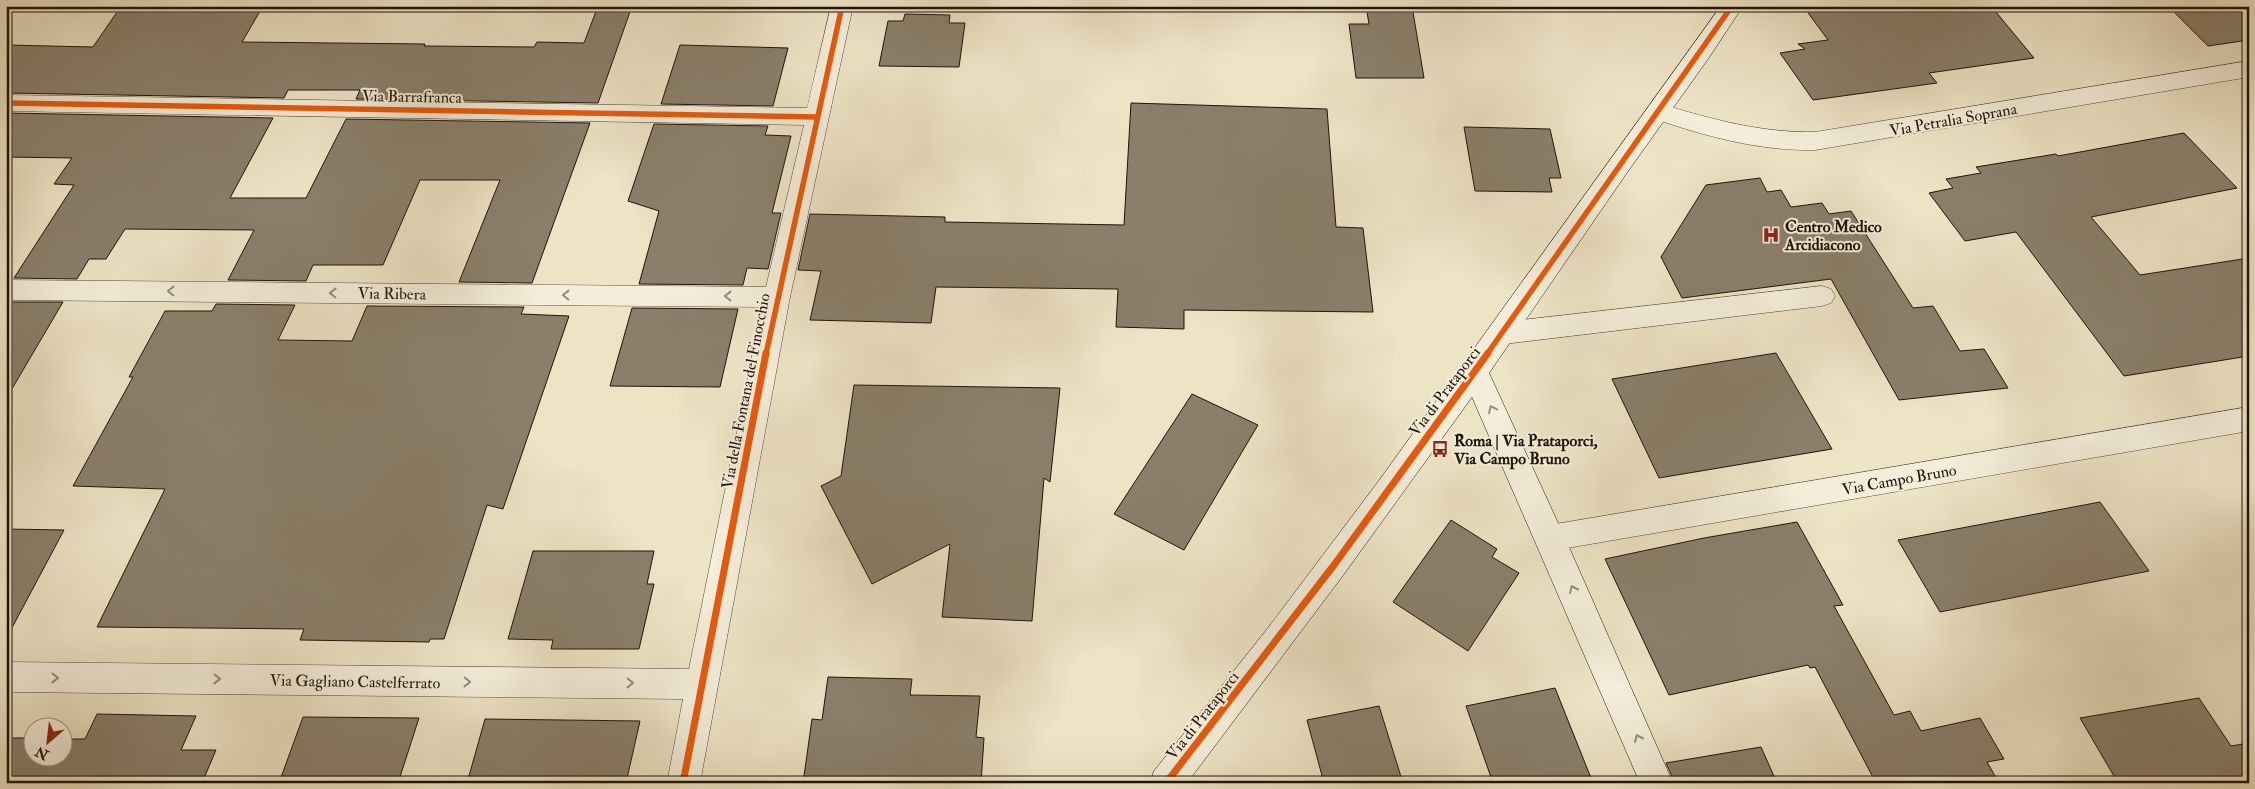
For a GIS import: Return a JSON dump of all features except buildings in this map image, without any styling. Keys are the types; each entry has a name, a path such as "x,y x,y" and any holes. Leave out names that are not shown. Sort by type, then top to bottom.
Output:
{"street":[{"name":"Via della Fontana del Finocchio","path":"682,783 703,684 777,297 842,6"},
{"name":"Via di Prataporci","path":"1166,783 1224,710 1475,373 1614,172 1660,112 1732,6"},
{"name":"Via Petralia Soprana","path":"1660,112 1751,138 1783,141 1816,141 2249,69"},
{"name":"Via Barrafranca","path":"6,104 817,117"},
{"name":"Via Ribera","path":"6,290 777,297"},
{"path":"1504,333 1822,296"},
{"path":"1475,373 1550,538 1657,783"},
{"name":"Via Campo Bruno","path":"1550,538 2249,419"},
{"name":"Via Gagliano Castelferrato","path":"6,678 703,684"}],"cycle path":[{"path":"683,783 777,297 842,6"},
{"path":"1166,783 1279,638 1388,491 1496,342 1732,6"},
{"path":"6,103 817,117"}],"place":[{"name":"Centro Medico Arcidiacono","path":"1771,235"},
{"name":"Roma | Via Prataporci, Via Campo Bruno","path":"1440,449"}]}
